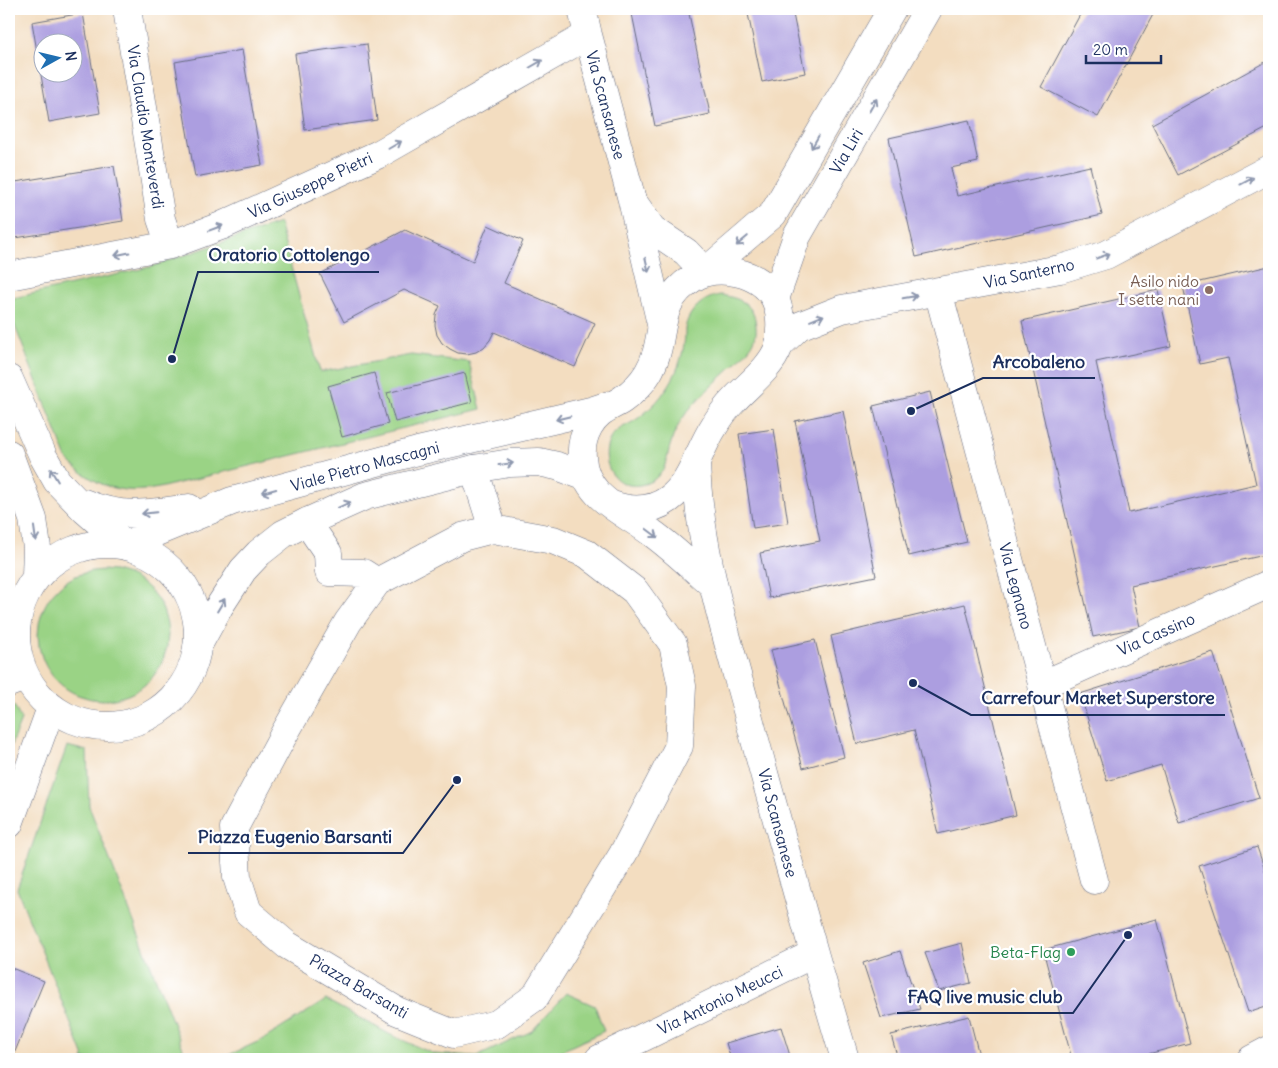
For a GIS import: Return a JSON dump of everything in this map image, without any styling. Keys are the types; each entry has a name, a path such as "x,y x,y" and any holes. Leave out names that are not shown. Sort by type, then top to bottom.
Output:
{"main road":[{"name":"Via Claudio Monteverdi","path":"127,9 161,219 170,245"},
{"name":"Via Scansanese","path":"582,9 632,200 661,324 657,354 643,380 622,400 610,405 594,419 584,436 582,464 592,488 601,498 652,532 713,585"},
{"name":"Via Liri","path":"705,272 773,214 892,9"},
{"name":"Via Liri","path":"775,299 796,236 928,9"},
{"name":"Via Giuseppe Pietri","path":"9,276 170,245 221,226 379,154 588,35"},
{"name":"Via Santerno","path":"779,345 799,326 842,309 1060,269 1106,255 1269,169"},
{"name":"Via Scansanese","path":"632,200 652,228 686,252 705,272 694,278 676,293 669,303 661,324"},
{"path":"705,272 721,270 745,274 763,284 775,299"},
{"name":"Via Legnano","path":"938,291 1094,880"},
{"name":"Via Scansanese","path":"612,505 623,509 648,509 660,505 679,490 713,427 733,401 772,360 779,345 781,324 775,299"},
{"name":"Viale Pietro Mascagni","path":"9,379 56,481 126,545"},
{"name":"Viale Pietro Mascagni","path":"126,545 232,501 418,451 610,405"},
{"name":"Viale Pietro Mascagni","path":"9,454 33,519 37,548 36,576"},
{"name":"Via Scansanese","path":"696,460 700,519 713,585 813,954 845,1059"},
{"name":"Viale Pietro Mascagni","path":"197,647 197,620 188,594 173,572 151,555 126,545 101,543 76,548 54,560 36,576 21,602 12,632 17,654 17,680 51,708 79,722 111,727 142,720 168,703 188,678 197,647 219,607 243,570 259,553 282,534 365,496 474,469 510,463 539,462 557,466 586,477"},
{"path":"474,469 493,529"},
{"path":"70,495 100,509 131,514 146,514 232,501"},
{"path":"307,522 328,553 328,572 363,573 377,582"},
{"name":"Piazza Barsanti","path":"493,529 554,540 587,554 635,591 673,644 682,686 679,746 623,854 536,997 497,1024 454,1034 397,1011 287,945 248,912 237,877 234,828 283,736 348,622 377,582 462,537 493,529"},
{"name":"Via Cassino","path":"1042,685 1269,584"},
{"path":"9,824 51,708"},
{"name":"Via Antonio Meucci","path":"599,1059 813,954"},
{"path":"1252,1059 1269,1050"}],"green space":[{"path":"279,223 320,372 411,355 469,362 481,409 159,488 132,490 109,487 77,469 67,459 9,311 9,299 150,267"},
{"path":"721,295 742,301 750,308 756,324 754,341 745,354 701,396 682,419 673,437 665,465 659,475 649,482 637,485 625,484 619,481 613,476 607,463 607,449 612,436 642,415 661,397 680,363 689,316 702,302"},
{"path":"103,570 128,575 149,589 163,610 168,635 163,660 149,681 128,695 103,700 78,695 57,681 43,660 38,635 43,610 57,589 78,575"},
{"path":"9,704 15,707 21,720 9,750"},
{"path":"67,746 87,751 89,806 187,1059 83,1059 84,1057 17,889"},
{"path":"566,993 595,1006 604,1031 544,1059 220,1059 264,1039 326,1000 391,1035 434,1054 476,1057 532,1031"}],"building":[{"path":"631,9 688,9 710,114 655,126"},
{"path":"747,9 815,9 793,14 805,73 762,82"},
{"path":"1083,9 1156,9 1098,117 1041,87"},
{"path":"83,13 100,113 49,122 42,82 82,82 82,32 34,32 32,22"},
{"path":"367,44 377,120 305,130 295,54"},
{"path":"242,50 262,165 195,177 175,62"},
{"path":"1269,60 1269,127 1178,175 1152,124"},
{"path":"969,120 978,162 951,168 957,196 1090,166 1102,215 916,257 889,138"},
{"path":"114,166 123,221 9,239 9,183"},
{"path":"488,225 523,241 504,283 595,323 575,367 494,332 484,347 476,352 458,353 442,343 437,335 436,315 440,306 404,290 344,322 320,274 405,230 473,261"},
{"path":"1269,266 1269,554 1131,585 1140,627 1093,637 1022,321 1158,290 1171,346 1096,362 1129,513 1256,484 1228,358 1200,364 1183,286"},
{"path":"374,373 388,424 342,437 328,386"},
{"path":"465,373 472,402 395,422 387,393"},
{"path":"930,392 967,542 909,556 873,406"},
{"path":"843,411 876,576 769,598 760,553 820,541 795,421"},
{"path":"774,429 788,523 753,528 739,434"},
{"path":"965,604 1016,815 938,834 914,730 857,744 831,636"},
{"path":"815,640 844,757 803,768 771,650"},
{"path":"1213,652 1259,798 1179,823 1161,765 1107,781 1080,694"},
{"path":"1257,847 1269,882 1269,1005 1248,1012 1199,866"},
{"path":"1157,919 1190,1043 1129,1059 1072,1059 1043,950"},
{"path":"962,943 971,983 939,991 925,953"},
{"path":"900,951 920,1009 881,1018 863,963"},
{"path":"9,967 44,981 12,1059 9,1059"},
{"path":"969,1016 980,1059 898,1059 891,1035"},
{"path":"781,1027 791,1059 731,1059 726,1043"}],"place":[{"name":"Asilo nido I sette nani","path":"1209,290"},
{"name":"Oratorio Cottolengo","path":"172,359"},
{"name":"Arcobaleno","path":"911,411"},
{"name":"Carrefour Market Superstore","path":"913,683"},
{"name":"Piazza Eugenio Barsanti","path":"457,780"},
{"name":"FAQ live music club","path":"1128,935"},
{"name":"Beta-Flag","path":"1071,952"}]}
